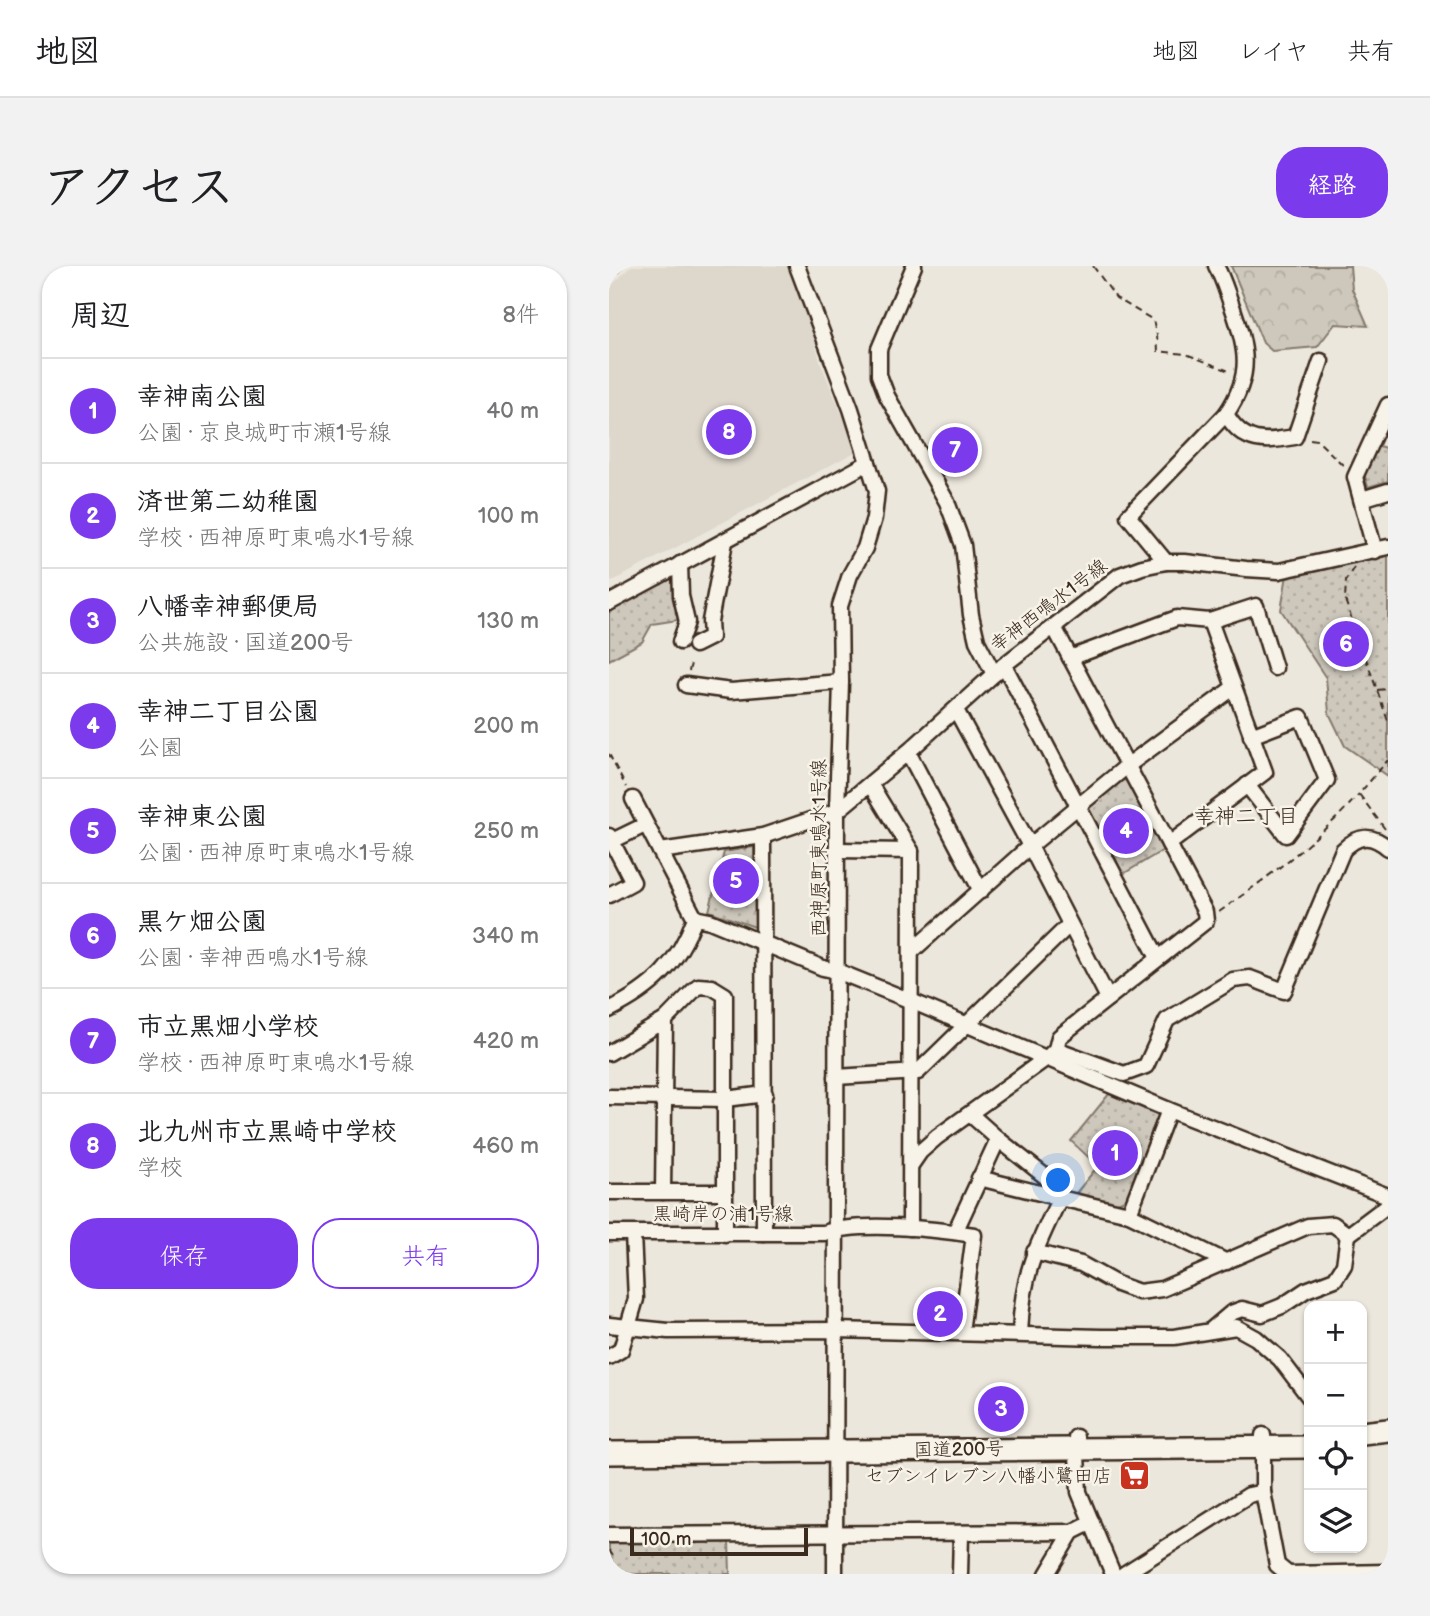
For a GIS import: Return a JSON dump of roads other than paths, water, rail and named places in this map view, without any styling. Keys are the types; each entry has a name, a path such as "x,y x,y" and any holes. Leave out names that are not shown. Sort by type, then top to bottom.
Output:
{"highway":[{"path":"1367,1432 1388,1430"},
{"name":"国道200号","path":"1264,1442 1304,1436"},
{"name":"国道200号","path":"609,1441 836,1445 1264,1442 1304,1446"},
{"path":"1367,1444 1388,1442"},
{"name":"国道200号","path":"609,1453 836,1445"}],"street":[{"name":"西神原町東鳴水1号線","path":"797,266 851,409 877,491 874,518 866,548 850,575 840,606 835,1574"},
{"path":"914,266 880,349 879,375 887,396 947,502 963,545 971,615 977,641 999,669 1079,806 1158,958"},
{"path":"1166,562 1128,516 1226,414 1238,396 1245,363 1242,334 1216,266"},
{"path":"1226,414 1234,428 1263,442 1295,437 1321,360"},
{"path":"1382,549 1355,477 1388,405"},
{"path":"609,603 868,463"},
{"path":"1362,499 1388,491"},
{"path":"680,564 681,596 687,622 688,643 711,637 710,621 725,542"},
{"name":"幸神西鳴水1号線","path":"837,811 956,710 999,669 1120,575 1166,562 1279,570 1382,549"},
{"path":"1070,658 1177,618 1210,621 1256,606 1275,668"},
{"path":"1169,844 1265,772 1210,621"},
{"path":"911,1165 920,1152 1052,1053 1059,1037 1206,920 1205,912 1054,627"},
{"path":"686,685 731,691 841,682"},
{"path":"911,953 1030,846 1127,766 1233,688"},
{"path":"956,710 1108,998"},
{"path":"1247,785 1286,835 1327,780 1301,717 1251,736"},
{"path":"908,752 981,891"},
{"path":"870,784 911,851 910,1228"},
{"path":"609,1010 635,997 671,965 686,941 695,918 633,799"},
{"path":"660,851 763,836 837,811"},
{"path":"609,895 633,882 610,839 645,825"},
{"path":"763,836 764,1233"},
{"path":"695,918 710,921 968,1024 1124,1074 1146,1066 1167,1020 1233,981 1250,978 1284,991 1343,850 1354,840 1367,836 1379,840 1388,848"},
{"path":"838,850 911,851"},
{"path":"836,1077 918,1072 1069,925"},
{"path":"609,1052 665,1020 698,986 712,987 725,995 725,1234"},
{"path":"663,1192 665,1020"},
{"path":"1052,1053 1169,1110 1388,1196"},
{"path":"609,1097 726,1098 765,1094"},
{"path":"1129,1214 1169,1110"},
{"path":"970,1114 1051,1181 1060,1198"},
{"path":"961,1332 974,1235 955,1232 998,1139"},
{"path":"979,1178 1129,1214 1227,1262"},
{"path":"609,1192 725,1192"},
{"path":"1020,1334 1021,1298 1034,1251 1060,1198"},
{"path":"1212,1329 1231,1313 1242,1309 1262,1314 1282,1306 1306,1290 1335,1279 1344,1265 1348,1235 1388,1205"},
{"path":"1034,1251 1081,1264 1117,1284 1139,1292 1162,1289 1308,1226 1333,1224 1348,1235"},
{"name":"黒崎岸の浦1号線","path":"609,1233 824,1233 836,1230 910,1228 955,1232"},
{"path":"609,1357 621,1350 636,1299 633,1234"},
{"path":"609,1325 668,1331 836,1330 1174,1336 1237,1327 1256,1338 1280,1359 1304,1390"},
{"path":"1264,1442 1263,1492 1277,1565 1288,1574 1382,1573"},
{"path":"1075,1443 1079,1492 1113,1574"},
{"path":"1124,1574 1249,1495 1263,1492"},
{"path":"609,1535 961,1535 1072,1532 1092,1522"},
{"path":"1047,1574 1072,1532"},
{"path":"960,1574 961,1535"}],"place":[{"name":"北九州市立黒崎中学校","path":"729,432"},
{"name":"市立黒畑小学校","path":"955,450"},
{"name":"黒ケ畑公園","path":"1346,644"},
{"name":"幸神二丁目公園","path":"1126,831"},
{"name":"幸神東公園","path":"736,881"},
{"name":"幸神南公園","path":"1115,1153"},
{"name":"済世第二幼稚園","path":"940,1314"},
{"name":"八幡幸神郵便局","path":"1001,1409"},
{"name":"セブンイレブン八幡小鷺田店","path":"1135,1476"}],"district":[{"name":"幸神二丁目","path":"1246,816"}]}
